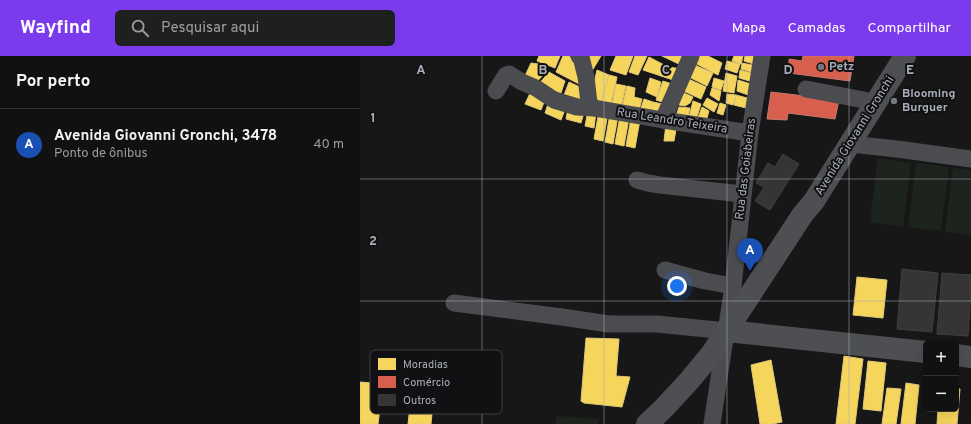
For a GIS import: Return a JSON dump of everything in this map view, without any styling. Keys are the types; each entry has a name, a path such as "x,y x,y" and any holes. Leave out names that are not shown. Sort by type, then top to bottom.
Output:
{"main road":[{"name":"Avenida Giovanni Gronchi","path":"803,214 805,199 838,140 891,56"},
{"name":"Avenida Giovanni Gronchi","path":"648,424 689,381 712,353 803,214 814,201 905,56"},
{"path":"850,144 845,144 845,140 867,102 868,93"},
{"path":"726,331 923,352"},
{"path":"959,355 971,357"}],"street":[{"path":"580,56 591,104"},
{"path":"663,120 691,56"},
{"name":"Rua das Goiabeiras","path":"712,424 733,286 742,194 762,56"},
{"name":"Rua Leandro Teixeira","path":"496,91 506,75 509,74 536,88 554,100 577,106 591,104 663,120 750,133"},
{"path":"806,89 868,93"},
{"path":"850,144 971,159"},
{"path":"637,180 660,185 742,194"},
{"path":"665,270 705,281 733,286"},
{"path":"454,303 562,316 609,324 657,324 726,331"}],"shaded area":[{"path":"878,158 911,163 903,227 870,222"},
{"path":"916,163 949,167 941,231 908,227"},
{"path":"953,168 971,170 971,235 945,232"},
{"path":"557,416 599,419 598,424 555,424"}],"building: Moradias":[{"path":"539,56 560,56 555,68 537,61"},
{"path":"563,56 569,56 580,65 581,85 556,72"},
{"path":"587,56 601,56 589,76"},
{"path":"616,56 633,56 626,75 610,70"},
{"path":"635,56 647,56 638,75 629,72"},
{"path":"662,56 686,56 683,66"},
{"path":"693,56 708,56 722,63 718,75 691,61"},
{"path":"734,56 743,56 741,64 732,61"},
{"path":"745,56 759,56 757,65 744,61"},
{"path":"649,57 668,67 682,69 676,81 643,70"},
{"path":"727,61 740,64 737,73 725,69"},
{"path":"531,63 545,65 543,75 535,84 523,80"},
{"path":"690,63 713,73 707,86 685,75"},
{"path":"742,63 757,66 755,73 741,69"},
{"path":"597,70 609,75 600,106 589,104"},
{"path":"740,70 755,74 753,82 739,78"},
{"path":"549,72 565,81 561,93 538,85"},
{"path":"726,73 737,76 734,93 723,91"},
{"path":"609,75 617,77 610,108 600,106"},
{"path":"684,77 706,87 701,99 679,89"},
{"path":"650,78 661,82 657,97 646,92"},
{"path":"714,78 724,81 721,90 712,87"},
{"path":"738,80 754,85 751,96 737,91"},
{"path":"663,81 675,85 668,104 656,100"},
{"path":"569,82 584,89 582,101 564,95"},
{"path":"616,84 626,86 620,111 611,109"},
{"path":"627,86 635,88 634,97 642,99 638,114 621,111"},
{"path":"712,88 721,91 719,101 710,95"},
{"path":"677,90 693,97 690,103 685,106 679,105"},
{"path":"531,91 546,97 541,110 525,104"},
{"path":"727,94 736,95 733,105 726,103"},
{"path":"736,95 751,99 750,109 734,105"},
{"path":"707,98 718,104 714,112 703,105"},
{"path":"644,99 653,102 649,115 639,114"},
{"path":"549,101 566,107 561,120 545,113"},
{"path":"693,101 701,104 695,123 688,121"},
{"path":"653,102 667,105 649,116"},
{"path":"720,103 726,105 723,115 717,113"},
{"path":"679,107 690,108 687,121 675,119"},
{"path":"702,107 709,111 705,125 696,123"},
{"path":"568,108 584,113 581,123 566,119"},
{"path":"588,110 596,112 594,128 585,126"},
{"path":"599,111 608,113 603,141 594,139"},
{"path":"610,114 618,116 613,144 605,142"},
{"path":"620,116 629,118 624,146 615,144"},
{"path":"631,118 640,120 635,148 626,146"},
{"path":"666,124 677,124 674,141 664,141"},
{"path":"857,277 887,280 883,318 853,315"},
{"path":"586,338 619,339 616,376 630,377 622,407 584,403 581,401"},
{"path":"844,356 863,359 855,424 836,424"},
{"path":"771,360 782,422 760,424 751,365"},
{"path":"868,361 886,363 881,411 863,409"},
{"path":"360,382 370,383 370,414 379,414 378,424 360,424"},
{"path":"906,383 919,385 915,424 901,424"},
{"path":"887,388 901,389 896,424 882,424"},
{"path":"938,412 958,412 957,424 937,424"},
{"path":"409,414 432,414 431,424 408,424"}],"building: Comércio":[{"name":"Petz","path":"803,56 854,56 850,81 789,73 789,59 802,61"},
{"path":"771,92 839,100 835,119 788,113 787,120 767,119"}],"building: Outros":[{"path":"783,154 799,164 770,210 755,201 764,187 756,183 768,163 775,167"},
{"path":"902,269 938,273 932,332 897,329"},
{"path":"942,273 971,275 968,336 937,334"}],"place":[{"name":"Petz","path":"821,67"},
{"name":"Blooming Burguer","path":"894,101"},
{"name":"Avenida Giovanni Gronchi, 3478","path":"750,271"}]}
